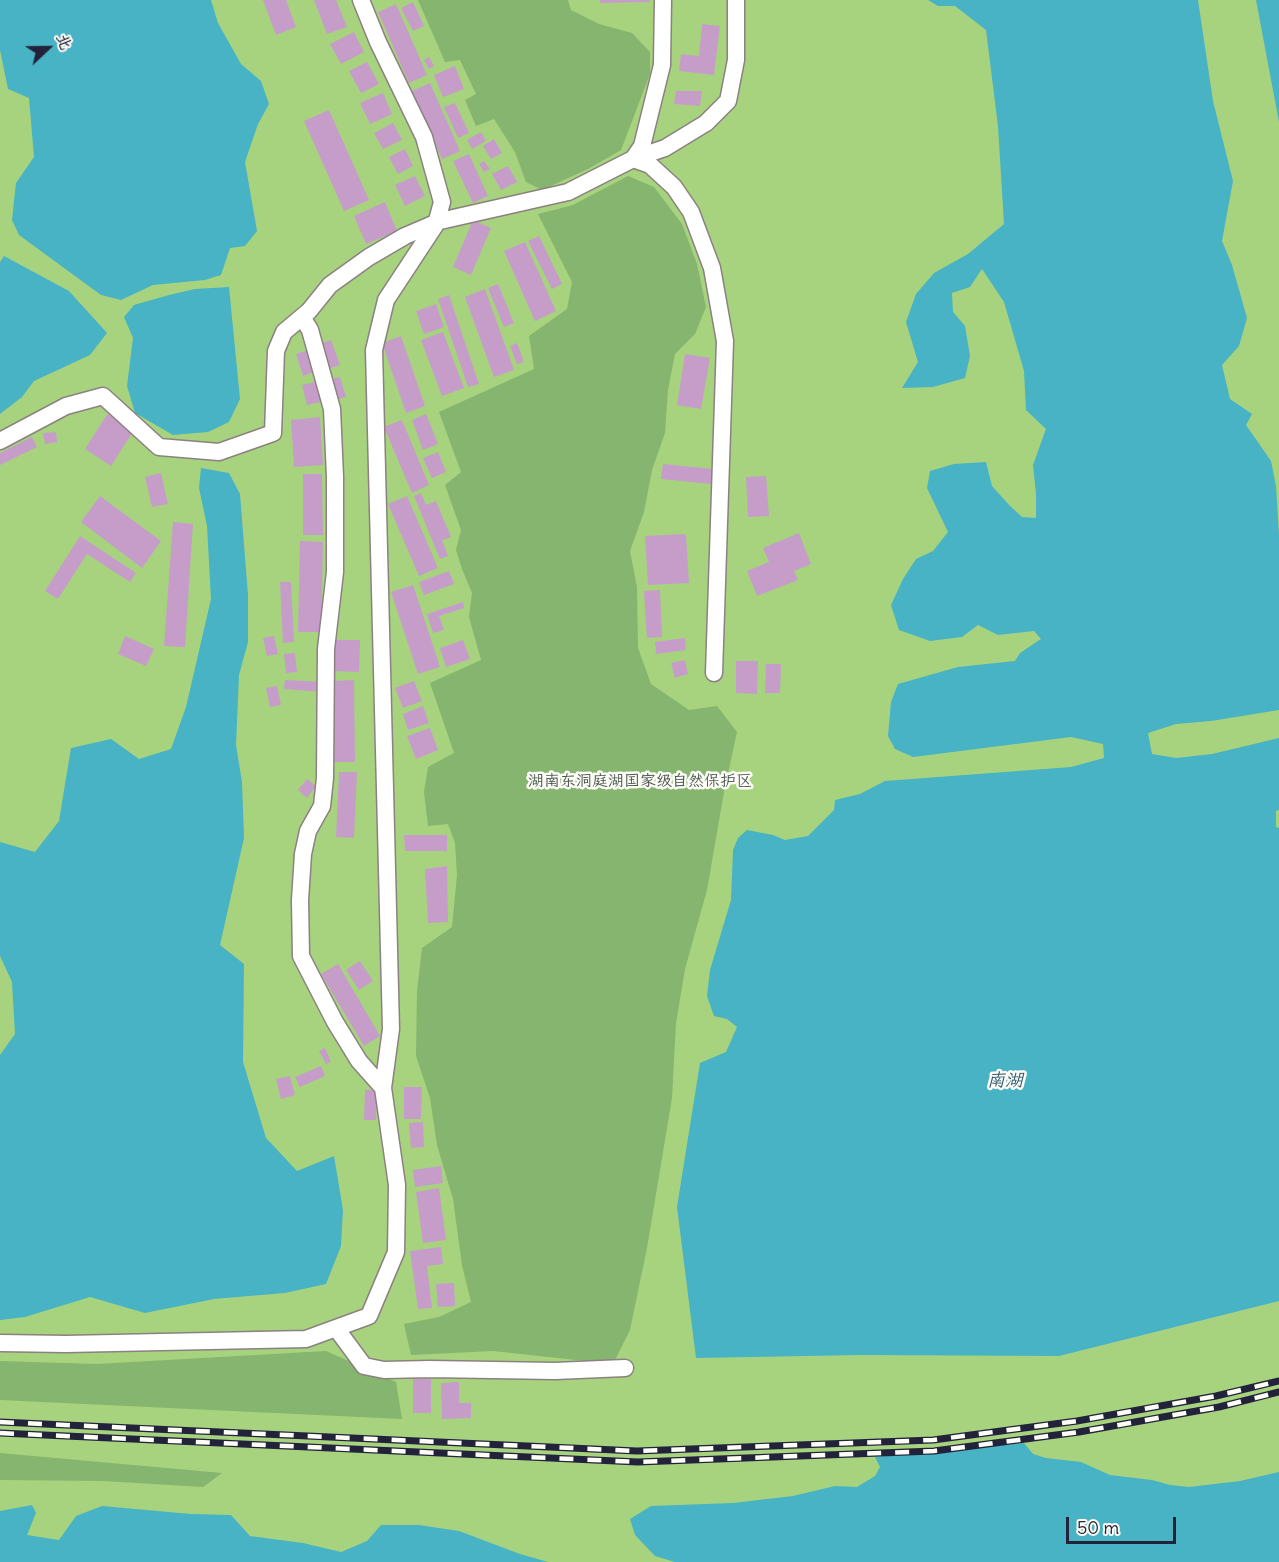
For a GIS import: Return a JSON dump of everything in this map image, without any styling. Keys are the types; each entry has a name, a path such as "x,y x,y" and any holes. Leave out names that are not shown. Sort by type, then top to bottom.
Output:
{"street":[{"path":"0,1343 66,1344 306,1339 369,1316 396,1251 397,1185 383,1088 391,1029 374,350 386,300 436,224 442,202 424,137 378,42 361,0"},
{"path":"633,159 642,146 662,65 663,0"},
{"path":"0,441 66,406 103,396 159,447 219,452 273,433 276,351 284,332 302,317 330,285 369,257 405,236 440,221 568,192 633,159 665,148 706,123 728,101 736,60 736,0"},
{"path":"633,159 650,165 674,187 691,212 712,268 725,341 714,673"},
{"path":"302,317 310,330 332,409 335,572 326,649 325,778 322,806 308,831 303,854 300,900 301,956 335,1022 359,1061 383,1088"},
{"path":"336,1328 364,1366 384,1370 555,1371 625,1368"}],"green space":[{"name":"湖南东洞庭湖国家级自然保护区","path":"0,0 1279,0 1279,1562 0,1562"},
{"path":"418,0 568,0 571,10 599,24 632,33 650,52 650,74 621,150 588,169 542,190 526,182 515,152 494,119 476,126 465,100 476,94 460,60 445,62"},
{"path":"628,176 654,187 682,224 697,264 706,307 695,334 675,354 668,390 665,433 652,470 644,512 630,551 637,587 638,648 651,684 689,710 717,706 737,732 707,890 685,969 676,1023 672,1098 647,1248 630,1330 613,1364 493,1351 411,1355 404,1324 439,1317 471,1302 462,1265 453,1199 437,1145 430,1098 416,1056 417,991 422,948 452,927 457,875 455,843 448,824 428,826 424,792 428,767 454,753 430,683 481,660 469,617 472,593 456,550 461,530 445,485 461,472 439,412 534,369 529,336 567,309 572,282 538,214 573,205"},
{"path":"326,1351 396,1382 402,1419 0,1400 0,1361 97,1364"},
{"path":"0,1453 222,1473 203,1487 104,1481 0,1480"}],"water":[{"path":"0,0 211,0 218,23 241,64 261,81 269,104 258,124 245,162 257,231 245,246 230,248 221,275 205,280 153,285 121,300 101,295 19,235 12,220 16,183 34,157 29,98 8,89 0,50"},
{"name":"南湖","path":"928,0 1198,0 1213,101 1233,181 1222,241 1232,265 1247,318 1239,346 1222,365 1230,399 1252,414 1246,425 1271,461 1276,486 1279,535 1279,710 1176,724 1148,733 1152,754 1176,758 1212,754 1279,738 1279,810 1276,811 1276,827 1279,828 1279,1301 1059,1356 861,1355 696,1358 677,1207 700,1063 726,1052 737,1027 727,1019 714,1016 707,996 710,970 731,900 733,850 738,838 747,830 785,840 808,836 834,810 835,800 860,794 885,781 1071,767 1104,758 1103,744 1071,737 913,757 895,749 888,736 891,702 898,684 958,667 1015,661 1020,653 1041,639 1034,631 998,635 978,625 962,637 930,641 899,630 891,605 903,579 916,559 933,551 948,532 927,488 930,471 954,464 986,462 992,486 1022,517 1036,518 1033,465 1046,429 1026,410 1024,371 1004,302 982,269 970,287 952,293 953,312 965,326 970,356 965,378 933,387 902,388 918,362 906,322 916,294 934,273 968,254 1004,224 998,126 986,30 955,6 938,6"},
{"path":"1256,0 1279,0 1279,122"},
{"path":"4,256 69,291 107,333 90,355 34,381 22,397 0,414 0,262"},
{"path":"229,287 240,399 229,422 208,432 173,435 135,413 127,386 133,338 124,317 134,305 169,295 195,289"},
{"path":"201,468 229,473 240,494 248,595 248,642 239,675 236,745 242,782 244,838 220,945 244,964 243,1062 266,1138 297,1171 334,1156 343,1210 341,1246 326,1284 285,1293 214,1299 145,1313 90,1297 25,1317 0,1320 0,1055 15,1034 12,982 0,956 0,842 35,852 59,821 71,748 111,739 139,759 171,749 186,707 211,599 207,526 199,488"},
{"path":"1024,1443 1033,1454 1046,1458 1081,1462 1110,1475 1152,1480 1170,1485 1189,1487 1240,1481 1279,1472 1279,1562 675,1562 655,1556 635,1535 630,1519 651,1506 733,1503 793,1496 835,1486 857,1487 875,1476 880,1467 875,1457"},
{"path":"32,1505 36,1513 27,1535 59,1540 76,1516 102,1506 231,1515 250,1536 303,1543 341,1552 367,1541 381,1525 419,1525 459,1531 548,1562 0,1562 0,1511"}],"building":[{"path":"263,0 286,0 296,27 276,35"},
{"path":"314,0 336,0 347,27 327,34"},
{"path":"600,0 650,0 650,2 600,3"},
{"path":"413,2 424,26 413,31 401,8"},
{"path":"396,4 427,75 409,83 378,12"},
{"path":"702,24 720,26 714,75 679,71 681,54 699,56"},
{"path":"354,32 364,52 341,64 330,44"},
{"path":"429,57 434,66 429,69 424,60"},
{"path":"367,62 379,84 361,93 349,71"},
{"path":"455,66 464,89 443,97 434,75"},
{"path":"430,83 460,151 442,159 412,91"},
{"path":"676,91 702,91 700,106 674,104"},
{"path":"383,93 392,114 370,124 360,103"},
{"path":"455,103 469,133 458,138 444,107"},
{"path":"329,110 369,200 344,211 304,121"},
{"path":"393,123 402,140 383,149 374,133"},
{"path":"481,132 486,141 472,149 467,140"},
{"path":"494,139 502,153 491,159 483,146"},
{"path":"405,149 413,166 398,174 389,157"},
{"path":"469,154 488,196 473,203 453,161"},
{"path":"484,161 490,169 484,172 479,164"},
{"path":"508,166 517,182 501,190 492,174"},
{"path":"415,176 425,196 405,206 395,185"},
{"path":"385,202 397,231 366,244 354,216"},
{"path":"473,220 491,228 471,275 453,267"},
{"path":"539,236 562,284 552,289 528,241"},
{"path":"525,242 556,311 535,321 504,251"},
{"path":"498,284 514,323 504,327 488,288"},
{"path":"485,289 514,370 494,377 465,297"},
{"path":"449,295 479,384 468,387 438,299"},
{"path":"436,304 444,327 424,334 416,311"},
{"path":"443,332 464,388 442,396 421,340"},
{"path":"401,336 425,406 406,413 382,343"},
{"path":"331,340 340,365 328,369 319,344"},
{"path":"517,343 524,362 517,364 510,346"},
{"path":"311,349 318,371 303,376 296,354"},
{"path":"685,354 710,358 701,409 677,405"},
{"path":"340,377 346,397 335,400 329,379"},
{"path":"320,381 325,401 307,405 302,385"},
{"path":"110,410 136,427 111,466 85,449"},
{"path":"426,414 438,444 423,450 412,420"},
{"path":"320,417 323,465 294,467 291,420"},
{"path":"402,420 429,485 412,493 384,427"},
{"path":"56,432 57,442 45,444 43,433"},
{"path":"32,437 37,447 0,465 0,453"},
{"path":"438,452 446,472 432,478 423,458"},
{"path":"663,464 713,469 711,484 661,479"},
{"path":"161,473 168,504 152,507 145,477"},
{"path":"303,474 322,474 323,535 303,535"},
{"path":"766,476 769,516 748,517 746,477"},
{"path":"421,493 426,505 436,501 451,537 442,540 448,556 440,559 414,496"},
{"path":"100,496 161,541 142,568 81,522"},
{"path":"407,496 438,568 419,576 388,504"},
{"path":"173,522 193,524 185,647 164,646"},
{"path":"799,533 811,564 794,571 798,580 757,596 747,571 769,562 763,548"},
{"path":"686,534 689,583 648,585 645,536"},
{"path":"80,536 136,573 130,582 87,554 58,599 45,591"},
{"path":"300,541 323,542 321,632 298,632"},
{"path":"449,571 454,584 424,595 419,582"},
{"path":"280,582 291,582 294,642 283,643"},
{"path":"413,585 440,667 418,674 391,592"},
{"path":"660,590 662,637 647,638 644,591"},
{"path":"463,602 464,608 439,616 444,630 433,633 427,614"},
{"path":"125,636 154,649 146,666 118,654"},
{"path":"274,636 278,654 267,656 263,638"},
{"path":"685,638 686,650 656,654 655,642"},
{"path":"333,640 360,640 359,672 332,671"},
{"path":"463,640 470,659 446,667 440,648"},
{"path":"295,653 297,672 286,673 284,654"},
{"path":"685,660 688,674 675,678 671,663"},
{"path":"736,661 758,661 757,694 736,693"},
{"path":"766,664 781,664 780,693 765,693"},
{"path":"285,680 323,682 322,692 284,689"},
{"path":"354,680 355,762 331,762 330,681"},
{"path":"414,681 422,701 403,708 395,688"},
{"path":"277,686 281,705 270,707 266,688"},
{"path":"423,706 429,723 408,730 403,714"},
{"path":"430,728 438,750 416,759 407,736"},
{"path":"339,772 357,772 354,838 336,837"},
{"path":"307,779 316,786 307,798 298,790"},
{"path":"404,835 447,835 447,851 405,851"},
{"path":"447,866 448,922 428,923 425,869"},
{"path":"360,961 373,981 359,990 346,970"},
{"path":"338,964 380,1036 364,1046 321,974"},
{"path":"325,1048 331,1062 326,1064 319,1051"},
{"path":"321,1066 325,1076 300,1087 295,1077"},
{"path":"290,1076 295,1095 281,1099 276,1079"},
{"path":"404,1087 422,1087 421,1119 404,1119"},
{"path":"365,1090 377,1090 376,1120 364,1120"},
{"path":"423,1122 424,1147 411,1148 409,1123"},
{"path":"441,1166 443,1183 415,1187 413,1170"},
{"path":"439,1188 446,1240 423,1243 416,1192"},
{"path":"441,1247 443,1264 427,1266 432,1308 418,1309 410,1251"},
{"path":"454,1283 455,1306 438,1307 436,1284"},
{"path":"413,1379 431,1379 431,1413 413,1413"},
{"path":"459,1382 459,1403 471,1403 471,1418 442,1419 441,1383"}],"railway":[{"path":"0,1422 637,1451 933,1440 1077,1421 1216,1396 1279,1381"},
{"path":"0,1433 638,1462 934,1451 1079,1432 1219,1407 1279,1392"}]}
